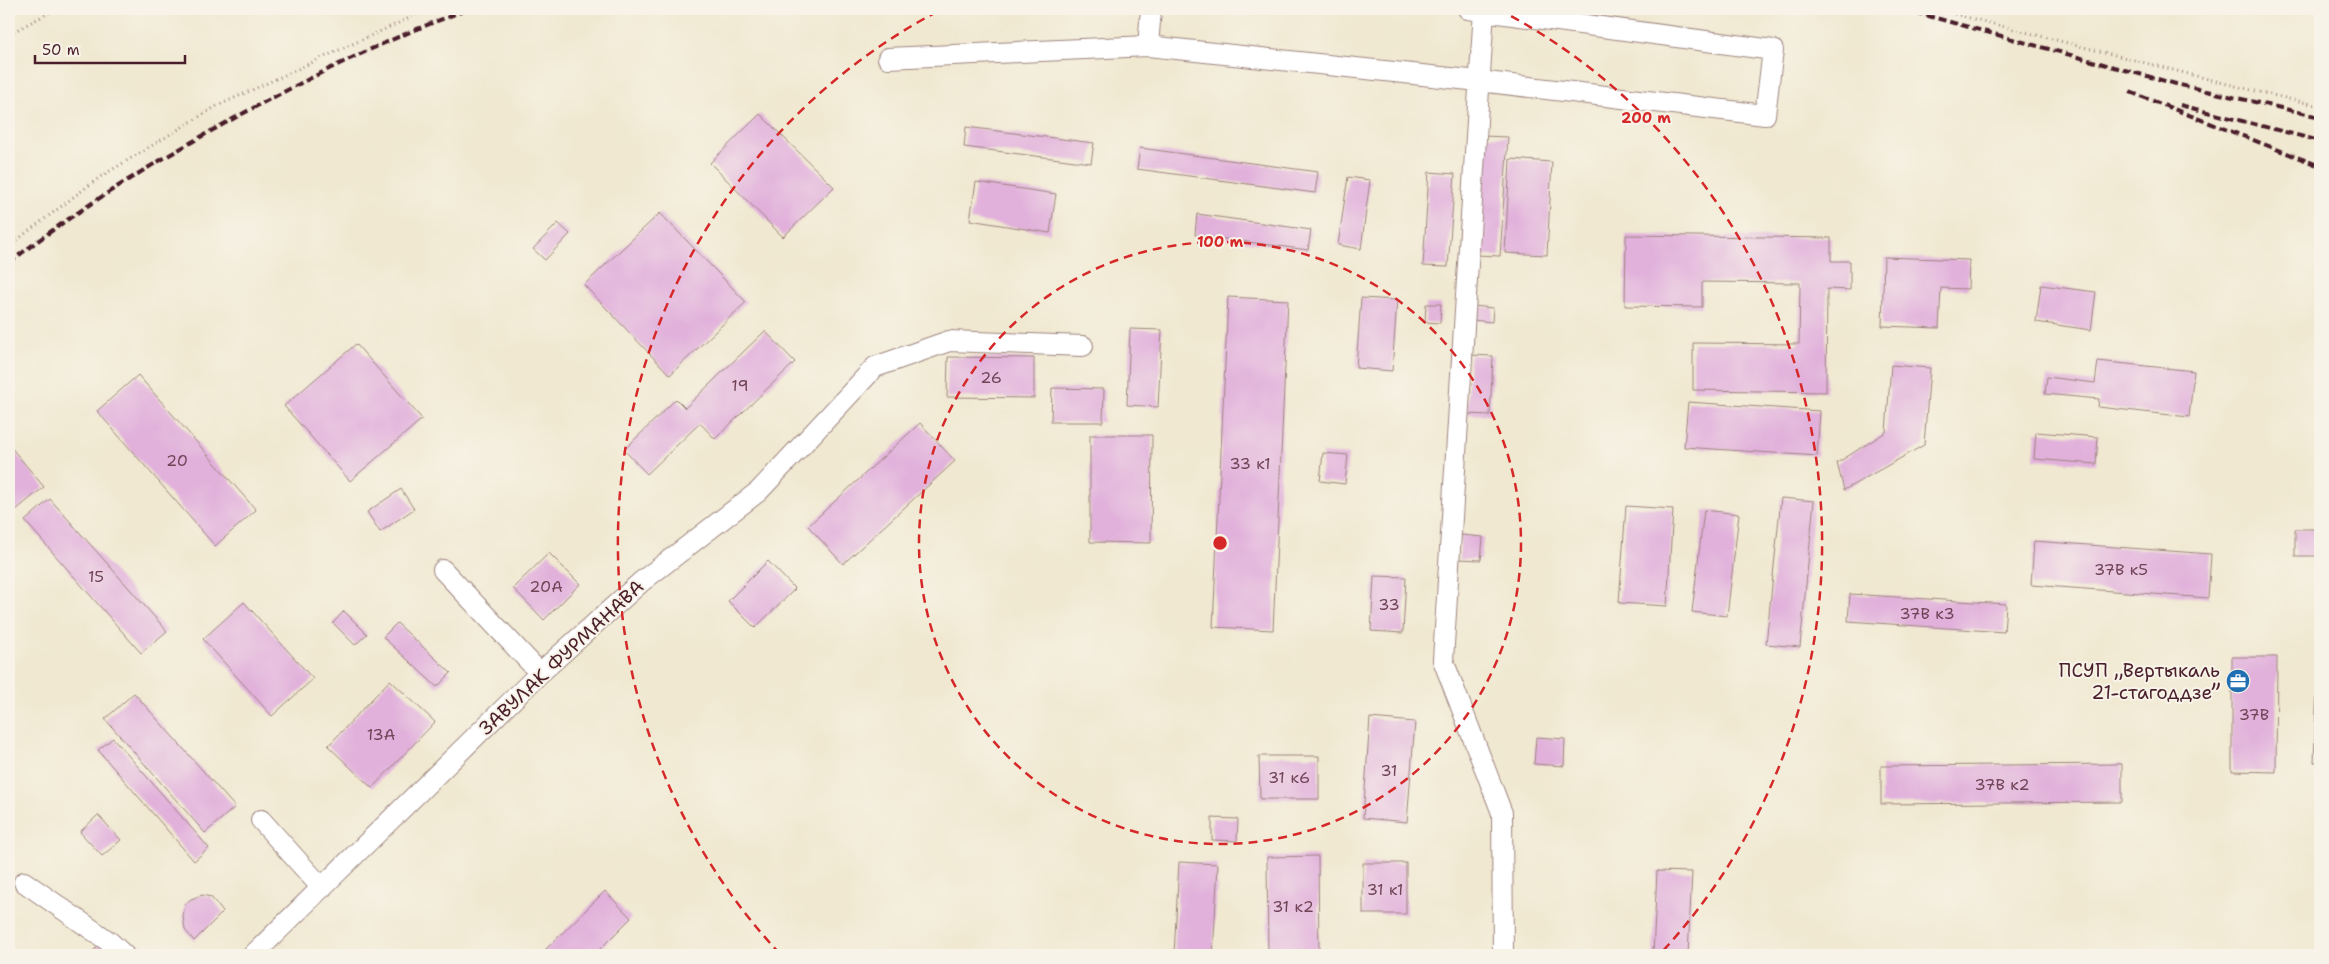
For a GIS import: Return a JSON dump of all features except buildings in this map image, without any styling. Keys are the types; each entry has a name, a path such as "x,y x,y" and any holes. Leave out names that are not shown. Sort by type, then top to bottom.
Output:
{"street":[{"path":"1148,46 1151,9"},
{"path":"888,58 1148,46 1479,80 1765,114 1773,50 1476,10 1479,80 1443,660 1502,813 1503,955"},
{"name":"ЗАВУЛАК ФУРМАНАВА","path":"253,955 540,673 641,582 759,491 876,367 949,341 1083,346"},
{"path":"443,570 540,673"},
{"path":"261,820 322,888"},
{"path":"24,882 111,943 124,955"}],"path":[{"path":"9,34 56,9"},
{"path":"9,246 100,177 217,106 429,9"},
{"path":"1935,9 2253,91 2320,106"}],"railway":[{"path":"9,263 93,202 152,165 242,114 354,57 469,9"},
{"path":"1903,9 2176,84 2320,117"},
{"path":"2130,92 2320,166"},
{"path":"2180,105 2320,141"}],"place":[{"name":"ПСУП ,,Вертыкаль 21-стагоддзе’’","path":"2238,681"}]}
